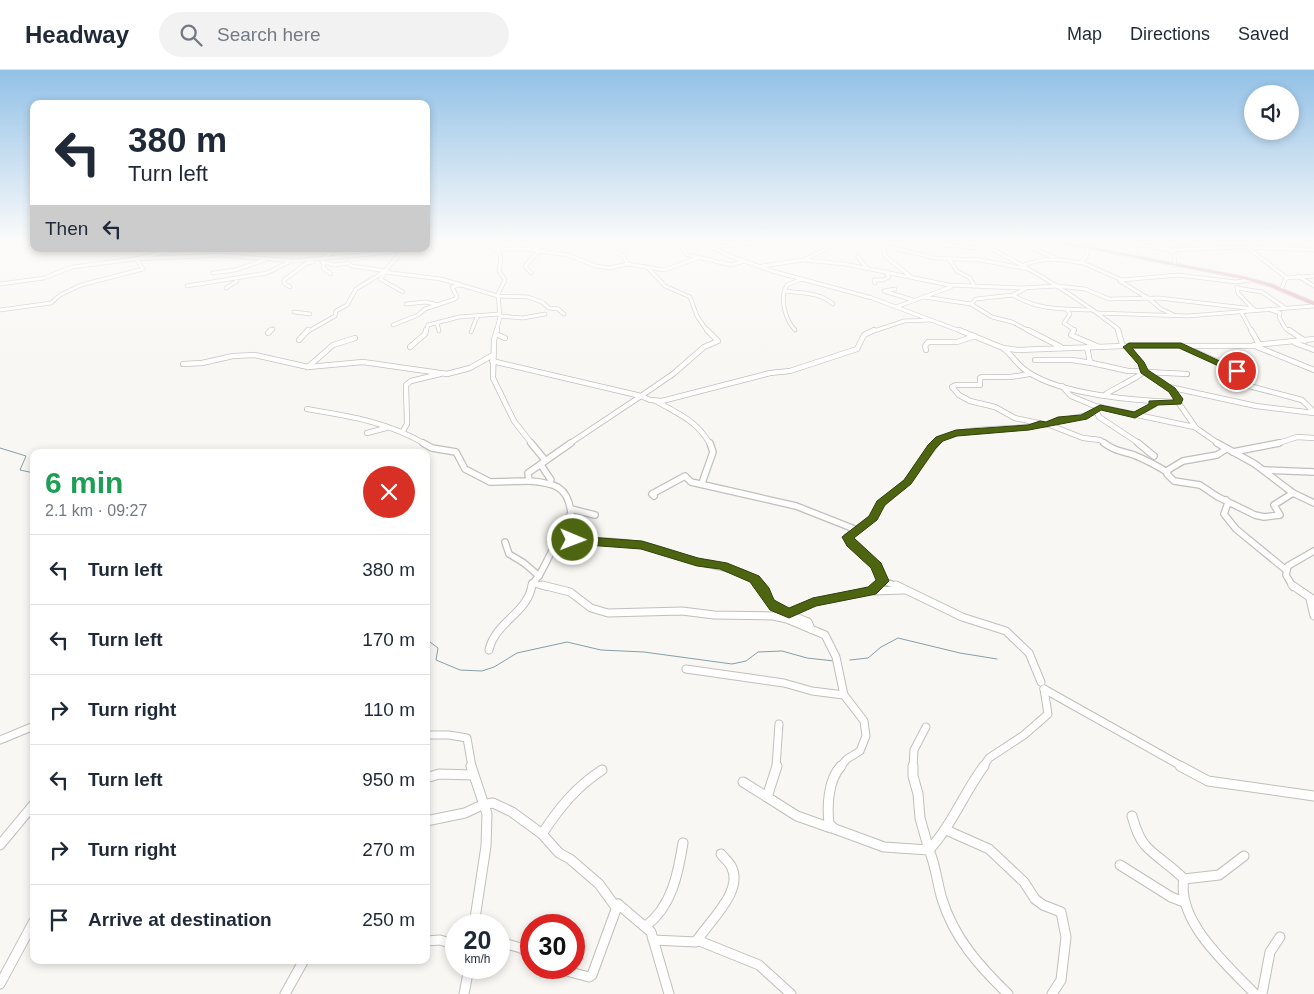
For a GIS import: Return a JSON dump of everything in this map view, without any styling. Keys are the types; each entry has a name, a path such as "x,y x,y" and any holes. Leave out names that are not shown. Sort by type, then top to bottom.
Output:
{"main road":[{"path":"1263,285 1314,305"},
{"path":"1266,285 1314,305"}],"street":[{"path":"0,310 51,303 60,295 81,285"},
{"path":"188,286 194,285"},
{"path":"226,288 231,285"},
{"path":"300,340 309,327 334,317 336,311 348,305 355,290 363,285"},
{"path":"391,285 403,292"},
{"path":"460,285 498,296 528,297 564,314"},
{"path":"393,325 418,315 425,309 456,299 457,296 452,287 460,285"},
{"path":"503,285 498,296 499,314 492,361 493,378 511,416 545,460"},
{"path":"530,481 529,471 541,465 545,460 674,374 704,347 718,341 707,331 697,316 690,297 664,285"},
{"path":"788,285 784,291 786,319 795,330"},
{"path":"823,285 896,307 1002,348 1024,350 1061,347 1250,345 1314,339"},
{"path":"949,285 1026,288 1058,286 1085,289 1109,298 1146,297 1256,310"},
{"path":"1127,285 1165,311 1178,316"},
{"path":"1281,290 1284,285"},
{"path":"896,307 953,286"},
{"path":"1058,286 1117,328 1125,346 1142,364 1144,372 1176,394 1179,399 1178,402 1194,427 1226,449 1247,459 1293,493 1314,503"},
{"path":"971,304 976,299 1013,295 1026,288"},
{"path":"1256,310 1239,294 1237,288 1262,292 1284,307"},
{"path":"895,289 884,290 887,293 913,300"},
{"path":"784,291 813,294 826,298 833,304"},
{"path":"1013,295 1025,302 1047,309 1178,316 1314,305"},
{"path":"924,297 971,304 992,317 1012,322 1061,347"},
{"path":"406,304 426,302 438,304"},
{"path":"1267,308 1280,313 1278,317 1285,328 1305,341"},
{"path":"1067,310 1070,314 1064,322 1074,330 1071,334 1099,347"},
{"path":"294,312 310,314"},
{"path":"486,312 523,318 545,314"},
{"path":"1241,312 1260,344"},
{"path":"410,347 425,334 427,326 459,317 499,314"},
{"path":"471,332 476,316"},
{"path":"656,401 772,373 790,371 857,349 864,335 880,326 903,320 931,320"},
{"path":"437,323 440,331"},
{"path":"268,333 272,329"},
{"path":"496,334 504,338"},
{"path":"926,350 925,346 928,342 958,342 974,336"},
{"path":"308,367 333,345 355,338"},
{"path":"1294,342 1314,350"},
{"path":"1250,345 1314,370"},
{"path":"1181,346 1236,370 1237,372 1232,378 1238,383 1302,400 1314,413"},
{"path":"1002,348 1029,374 1060,385 1152,403 1178,402"},
{"path":"1087,348 1090,362 1092,363"},
{"path":"403,431 407,424 406,385 411,380 459,372 493,355"},
{"path":"183,364 202,363 233,356 255,356 308,367 363,362 420,368 440,374"},
{"path":"1035,360 1072,360 1128,371 1187,374"},
{"path":"492,361 641,396 656,401 691,421 702,430 713,452 702,483"},
{"path":"1106,394 1121,384 1139,377 1144,372"},
{"path":"1029,374 1011,377 982,377 980,378 980,386 956,385 952,387 965,398 995,407 1016,418 1048,425 1083,438 1100,440 1120,453 1142,459 1167,472 1174,481 1200,485 1255,515 1280,515 1274,505 1290,497 1293,493"},
{"path":"1060,385 1071,396 1100,407 1194,427"},
{"path":"1168,387 1190,390 1256,406 1314,413"},
{"path":"1135,415 1154,405 1152,403"},
{"path":"1048,425 1058,420 1084,417 1095,412 1100,407"},
{"path":"307,409 356,416 403,431 432,448 456,452 465,469 490,482 530,481 550,483 561,488 566,495 570,517 554,541 539,576 532,583 532,590 526,600 494,635 489,642 489,650"},
{"path":"1095,412 1099,417 1130,436 1154,456"},
{"path":"1040,424 1029,428 956,433 939,439 908,482 881,504 873,518 847,537 876,566 883,581 910,591 962,617 1006,631 1029,653 1042,682"},
{"path":"367,433 389,428"},
{"path":"1233,452 1270,446 1296,437 1314,438"},
{"path":"1142,459 1147,455 1144,448"},
{"path":"1167,472 1183,461 1208,457 1224,452 1226,449"},
{"path":"541,465 551,480 550,483"},
{"path":"1263,470 1314,472"},
{"path":"654,496 652,494 685,476 691,482 796,506 857,530"},
{"path":"1226,500 1228,503 1224,514 1236,529 1286,570"},
{"path":"570,509 595,515"},
{"path":"554,541 590,540 642,545 697,562 722,566 754,579 765,591 769,602 774,607 808,622 811,629"},
{"path":"505,542 509,554 524,563 539,576"},
{"path":"1314,551 1294,561 1286,570 1286,575 1294,588 1312,599 1314,616"},
{"path":"872,591 883,581"},
{"path":"532,583 570,592 592,608 608,613 625,614 682,611 714,615 778,617 789,614 813,602 872,591 910,591"},
{"path":"778,617 825,635 836,657 844,695 864,722 866,736 860,751 847,759 838,769 831,786 828,812 831,826"},
{"path":"686,669 784,683 812,691 844,695"},
{"path":"928,850 946,830 970,784 989,758 1024,735 1048,714 1044,689 1208,781 1314,796"},
{"path":"767,797 778,761 779,724"},
{"path":"926,727 914,750 914,776 920,818 928,850 951,924 960,942 976,962 1008,994"},
{"path":"0,740 30,728"},
{"path":"430,735 449,735 466,738 482,805 487,814 486,846 476,914"},
{"path":"542,834 558,807 584,781 602,770"},
{"path":"430,777 439,774 474,775"},
{"path":"744,782 783,807 817,824 831,828 831,826 884,848 928,850"},
{"path":"430,820 465,813 482,805 493,803 502,806 542,834 559,853 570,859 599,884 615,906 618,904 651,932 669,994"},
{"path":"0,845 30,809"},
{"path":"1132,816 1137,833 1145,846 1173,867 1184,879"},
{"path":"946,830 989,849 1024,882 1035,899 1043,905 1061,912 1066,937 1061,980 1052,994"},
{"path":"646,926 658,916 666,900 681,859 683,843"},
{"path":"653,940 660,938 688,944 696,942 729,900 734,886 733,873 728,860 721,854"},
{"path":"1184,879 1195,876 1210,877 1227,871 1244,856"},
{"path":"1120,865 1171,897 1184,902"},
{"path":"1184,879 1182,890 1184,902 1206,942 1255,994"},
{"path":"585,976 589,977 592,975 618,904"},
{"path":"0,984 30,928"},
{"path":"1262,994 1270,952 1280,937"},
{"path":"430,940 445,942"},
{"path":"697,940 759,965 791,994"},
{"path":"285,994 302,964"},
{"path":"464,994 467,979"}],"waterway":[{"path":"0,448 26,456 20,470 30,472"},
{"path":"850,660 868,658 881,647 898,638 960,653 997,659"},
{"path":"430,642 438,648 436,660 460,670 482,671 494,667 517,653 567,642 601,650 644,652 732,664 746,661 758,652 782,651 807,658 834,661"}],"route":[{"path":"573,540 642,545 674,553 697,562 722,566 754,579 765,591 769,602 774,607 789,614 813,602 872,591 883,581 876,566 847,537 873,518 881,504 908,482 939,439 956,433 1029,428 1040,424 1048,425 1058,420 1084,417 1095,412 1100,407 1135,415 1154,405 1152,403 1178,402 1179,399 1172,390 1144,371 1142,364 1127,347 1129,346 1181,346 1237,371"}]}
